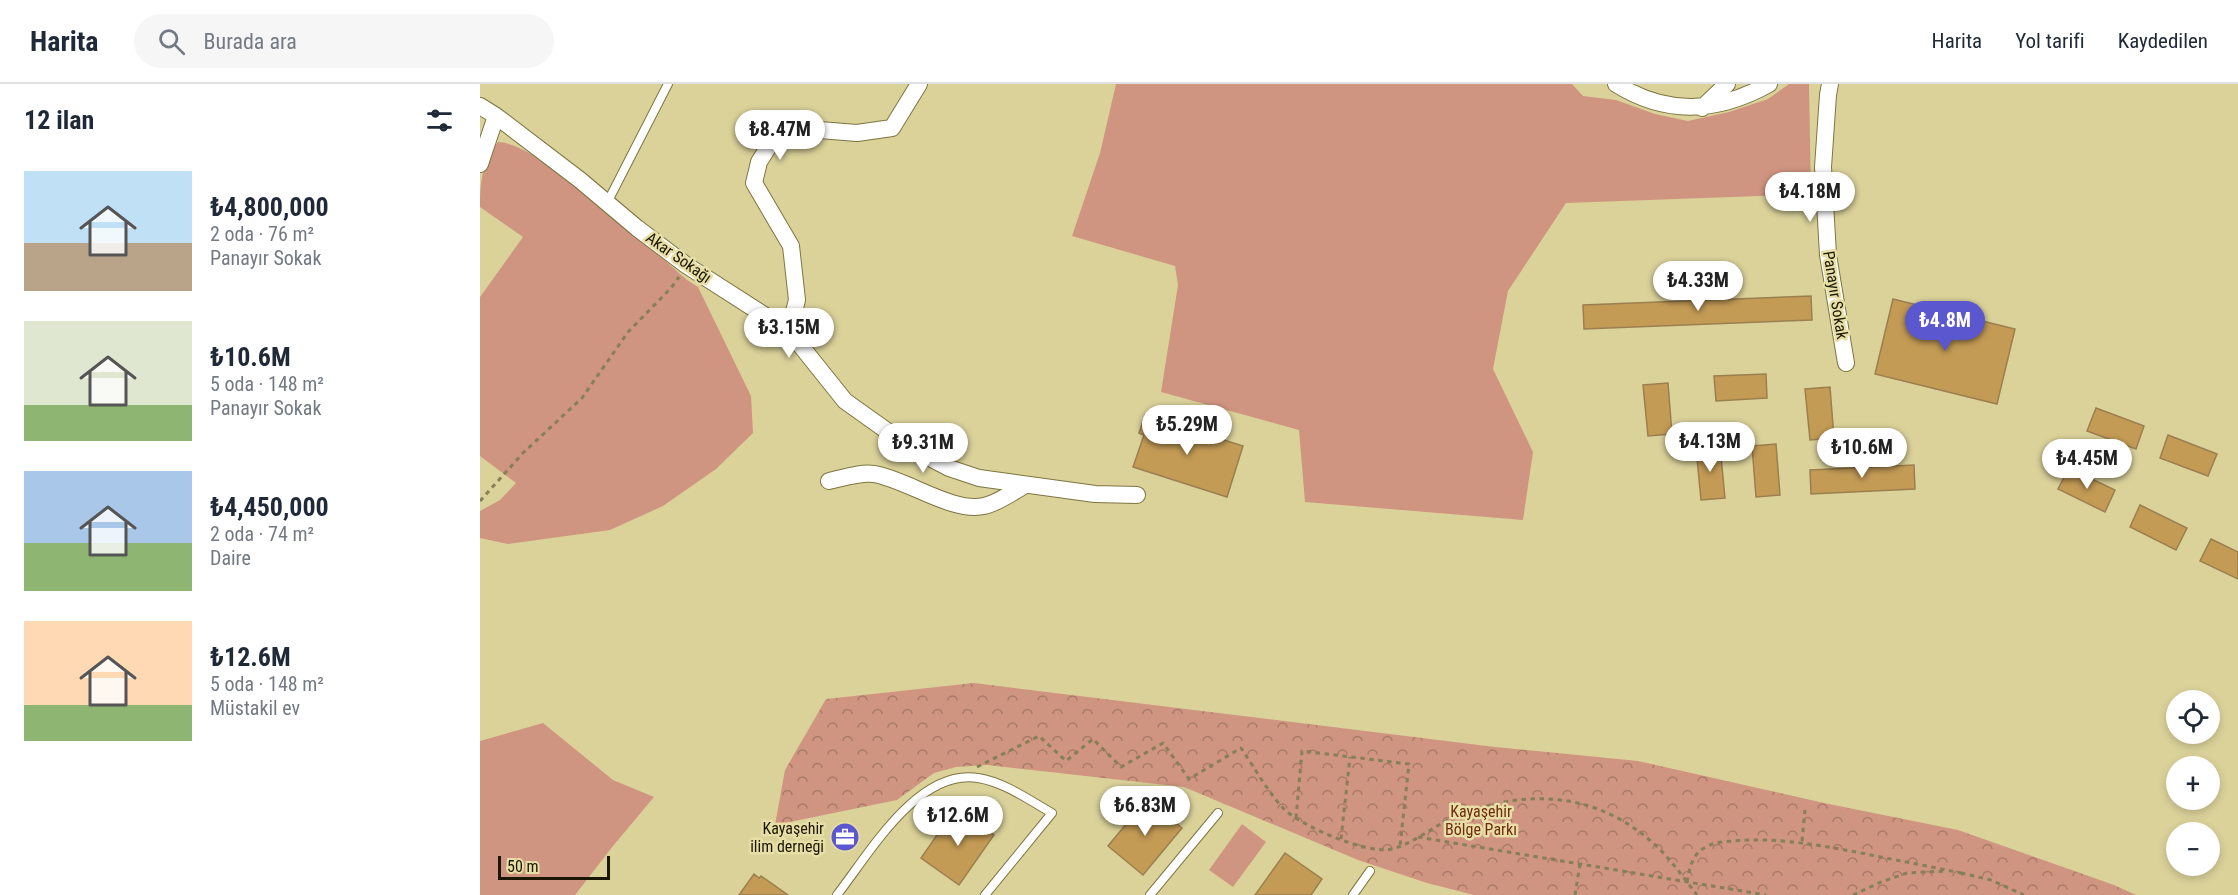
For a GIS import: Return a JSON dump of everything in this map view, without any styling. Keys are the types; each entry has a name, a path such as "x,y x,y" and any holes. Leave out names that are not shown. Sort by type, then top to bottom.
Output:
{"street":[{"path":"789,332 797,300 791,246 754,183 759,162 774,138 807,129 857,133 892,128 919,84"},
{"path":"1616,84 1627,91 1653,100 1680,107 1701,108 1744,98 1769,84"},
{"path":"1701,108 1727,84"},
{"name":"Panayır Sokak","path":"1830,84 1823,167 1828,255 1846,363"},
{"name":"Akar Sokağı","path":"480,106 496,116 686,265 762,312 789,332 845,401 911,448 959,472 978,478 1095,494 1137,495"},
{"path":"480,164 496,116"},
{"path":"829,481 872,473 888,477 927,495 972,506 984,506 1025,485"}],"lane":[{"path":"607,203 669,84"},
{"path":"837,895 899,814 922,793 957,777 978,778 996,783 1052,813 985,895"},
{"path":"1150,895 1218,813"},
{"path":"1353,895 1370,871"}],"path":[{"path":"480,501 523,453 582,398 628,332 671,288 686,265"},
{"path":"957,777 1039,736 1066,761 1093,739 1121,767 1163,743 1189,779 1241,748 1283,808 1296,818 1340,839 1373,848 1391,850 1455,816 1487,805 1543,798 1574,802 1608,812 1632,826 1662,851 1697,895"},
{"path":"1296,818 1302,751 1409,764 1400,846"},
{"path":"1340,839 1350,757"},
{"path":"1802,842 1805,810"},
{"path":"1418,837 1766,895"},
{"path":"1687,882 1694,857 1708,845 1748,839 1774,839 1802,842 1961,873 1991,880 2024,895"},
{"path":"1575,895 1580,864"},
{"path":"1853,895 1907,873 1946,871 1961,873"}],"green space":[{"path":"1116,84 1572,84 1583,96 1616,100 1655,114 1688,121 1729,112 1768,99 1789,84 1809,84 1811,194 1566,203 1508,291 1493,369 1533,452 1523,520 1305,502 1299,430 1161,392 1178,285 1175,266 1072,236 1100,153"},
{"path":"498,142 516,147 540,159 567,178 698,287 751,396 753,433 716,469 663,506 610,530 508,544 480,538 480,511 500,500 516,483 480,456 480,297 523,237 480,207 485,165"},
{"name":"Kayaşehir Bölge Parkı","path":"974,683 1495,747 1638,761 1824,803 1958,830 2114,885 2136,895 1474,895 1427,883 1358,860 1184,787 987,765 956,767 934,773 897,800 775,825 785,770 826,699"},
{"path":"543,723 613,780 654,797 575,895 480,895 480,741"},
{"path":"1242,824 1266,842 1233,887 1209,870"}],"building":[{"path":"1811,296 1812,320 1584,329 1583,305"},
{"path":"1893,299 2015,329 1997,404 1875,374"},
{"path":"1766,374 1767,398 1716,401 1714,376"},
{"path":"1668,383 1672,434 1648,436 1643,385"},
{"path":"1830,387 1834,438 1810,440 1805,389"},
{"path":"2096,408 2144,426 2136,449 2087,431"},
{"path":"1145,415 1177,425 1180,418 1191,422 1189,429 1243,446 1227,497 1133,467 1144,435 1139,433"},
{"path":"2168,435 2217,454 2208,476 2160,458"},
{"path":"1776,444 1780,495 1756,497 1752,446"},
{"path":"1720,446 1725,498 1701,500 1696,448"},
{"path":"1914,465 1915,489 1811,494 1810,470"},
{"path":"2069,468 2115,490 2105,512 2058,489"},
{"path":"2140,505 2187,528 2176,550 2130,527"},
{"path":"2211,539 2238,552 2238,579 2200,561"},
{"path":"1147,799 1182,828 1143,875 1108,846"},
{"path":"956,808 994,835 959,885 921,858"},
{"path":"1285,853 1322,879 1311,895 1255,895"},
{"path":"754,874 759,878 761,876 788,895 739,895"}],"place":[{"name":"Kayaşehir ilim derneği","path":"845,837"}]}
